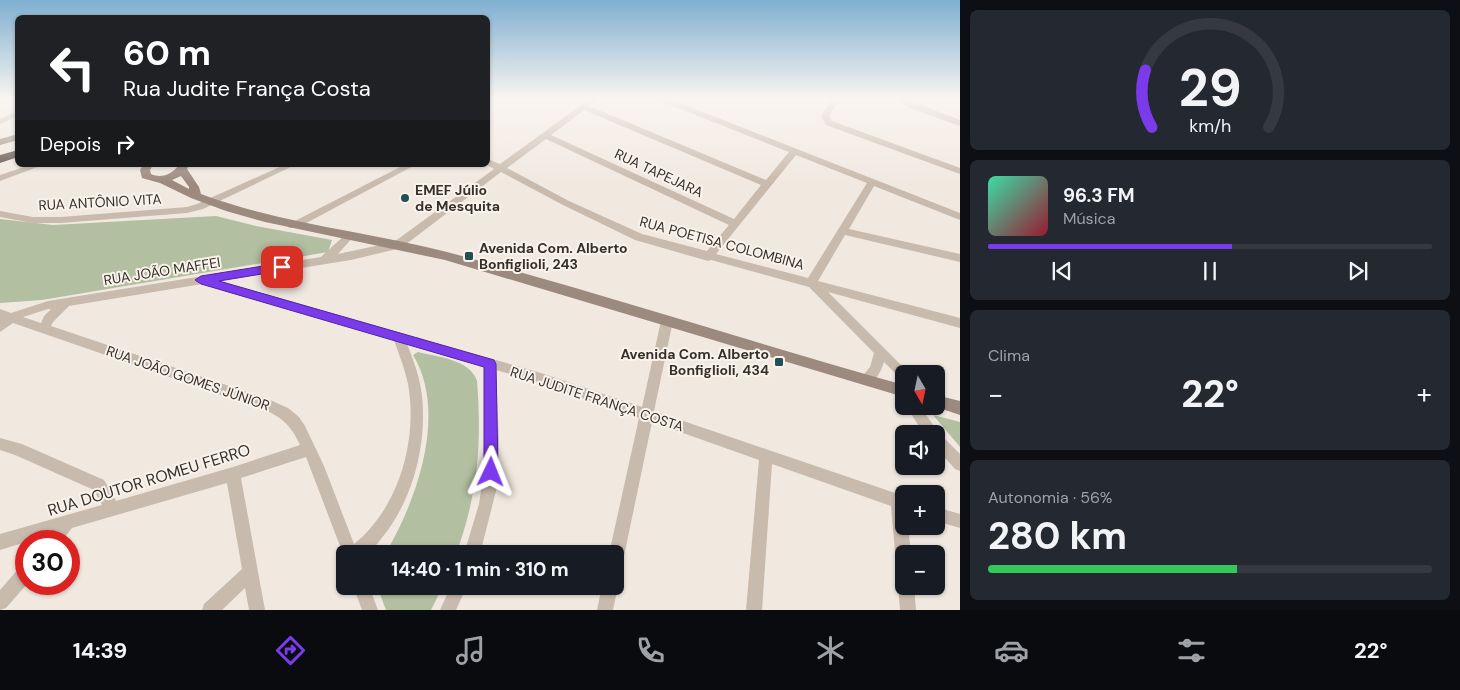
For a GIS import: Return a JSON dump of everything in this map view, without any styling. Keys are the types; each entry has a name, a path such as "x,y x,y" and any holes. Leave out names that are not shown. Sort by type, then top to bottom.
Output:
{"highway":[{"path":"0,152 15,147"},
{"path":"0,159 15,154"}],"main road":[{"path":"0,142 15,137"},
{"path":"147,167 145,170 146,176 152,179 174,176 183,167 202,198"},
{"path":"161,179 185,192 243,214 293,226 397,245 459,259 895,389"},
{"path":"945,404 960,408"}],"street":[{"path":"397,245 557,126"},
{"path":"630,126 767,184"},
{"path":"732,126 960,217"},
{"path":"838,126 960,171"},
{"name":"RUA TAPEJARA","path":"545,135 734,223"},
{"path":"708,257 794,151"},
{"name":"RUA POETISA COLOMBINA","path":"490,163 619,229 656,243 960,323"},
{"path":"0,178 33,167"},
{"name":"RUA ANTÔNIO VITA","path":"0,214 32,220 56,220 193,209 202,198 286,167"},
{"path":"293,226 407,167"},
{"path":"872,182 811,283 895,365"},
{"path":"842,231 960,258"},
{"name":"RUA JOÃO MAFFEI","path":"320,261 332,254 349,236"},
{"name":"RUA JOÃO MAFFEI","path":"5,315 66,302 320,261 397,245"},
{"name":"RUA JUDITE FRANÇA COSTA","path":"201,280 538,377 895,500"},
{"path":"44,328 48,319 66,302"},
{"path":"0,327 5,315"},
{"name":"RUA JOÃO GOMES JÚNIOR","path":"5,315 268,405 283,412 294,421 300,430 348,545"},
{"path":"618,545 667,321"},
{"path":"366,545 387,521 397,503 410,463 414,433 415,390 414,379 399,338"},
{"path":"865,380 875,370 880,351"},
{"path":"475,545 490,488 492,458 490,364"},
{"path":"0,444 18,449 99,485 113,510"},
{"path":"945,448 960,464"},
{"name":"RUA DOUTOR ROMEU FERRO","path":"0,542 233,474 308,449"},
{"path":"754,610 766,455"},
{"path":"233,474 257,610"},
{"path":"945,517 960,521"},
{"path":"61,530 67,523"},
{"path":"210,610 250,572"},
{"path":"0,602 15,585"},
{"path":"364,595 370,610"},
{"path":"448,610 454,595"},
{"path":"604,610 608,595"},
{"path":"907,595 908,610"}],"green space":[{"path":"216,216 256,226 332,240 328,252 42,300 0,303 0,219 53,225"},
{"path":"418,352 460,363 468,368 477,381 479,426 477,469 469,511 459,545 390,545 408,509 417,483 428,429 428,403 423,378 413,355"},
{"path":"933,415 960,422 960,447 945,429 945,425 941,425"},
{"path":"380,595 438,595 431,610 386,610"}],"place":[{"name":"EMEF Júlio de Mesquita","path":"405,198"},
{"name":"Avenida Com. Alberto Bonfiglioli, 243","path":"469,256"},
{"name":"Avenida Com. Alberto Bonfiglioli, 434","path":"779,362"}],"route":[{"path":"282,267 201,280 490,364 491,472"}]}
